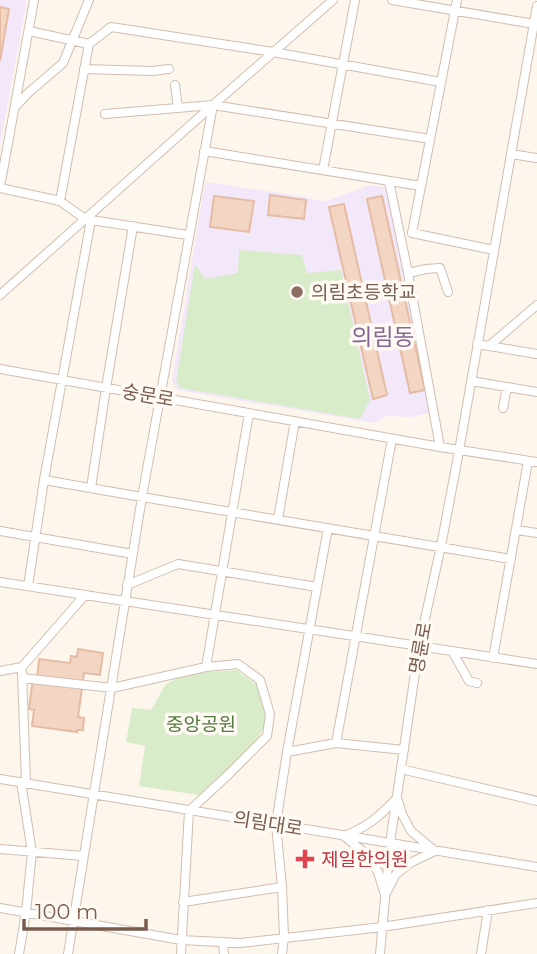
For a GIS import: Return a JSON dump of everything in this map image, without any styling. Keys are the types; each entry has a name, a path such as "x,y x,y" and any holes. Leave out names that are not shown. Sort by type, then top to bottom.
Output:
{"street":[{"path":"34,0 0,188 60,201 88,219 188,235"},
{"path":"15,107 63,63 89,0"},
{"path":"0,295 333,0"},
{"path":"323,170 355,0"},
{"path":"392,0 536,22"},
{"path":"457,0 412,233 494,250"},
{"name":"명륜로","path":"380,954 390,843 419,646 459,450 537,6"},
{"path":"60,201 89,44 111,27 441,82"},
{"path":"29,32 89,44"},
{"path":"84,69 169,69"},
{"path":"175,85 178,108"},
{"path":"68,954 132,554 212,105"},
{"path":"105,114 212,105 430,139"},
{"path":"204,151 421,186"},
{"path":"511,154 537,158"},
{"path":"389,181 440,447"},
{"path":"28,586 88,219"},
{"path":"91,488 133,226"},
{"path":"408,273 440,268 448,292"},
{"path":"489,345 537,305"},
{"path":"477,344 537,354"},
{"name":"숭문로","path":"0,369 533,462"},
{"path":"471,382 537,392"},
{"path":"503,408 507,387"},
{"path":"206,667 249,413"},
{"path":"278,519 295,421"},
{"path":"336,743 392,439"},
{"path":"493,658 511,559 533,462"},
{"path":"44,480 511,559"},
{"path":"282,954 282,887 276,824 328,528"},
{"path":"517,530 537,533"},
{"path":"0,531 132,554"},
{"path":"127,585 178,564 317,587"},
{"path":"0,582 537,664"},
{"path":"0,671 22,667 85,595"},
{"path":"452,651 469,681 477,682"},
{"path":"22,678 112,688 206,667 238,664 260,680 270,714 267,736 190,811 181,954"},
{"path":"19,954 32,852 24,782 22,667"},
{"path":"287,752 336,743 404,750"},
{"path":"401,769 537,801"},
{"name":"의림대로","path":"0,779 537,867"},
{"path":"397,798 411,831 435,851 410,863 396,874 385,895 378,872 365,853 344,836 363,828 381,815 397,798"},
{"path":"0,849 83,856"},
{"path":"183,902 282,887"},
{"path":"0,908 181,940 240,943 382,927 537,903"},
{"path":"481,954 488,910"},
{"path":"223,943 224,954"}],"shaded area":[{"path":"0,0 27,0 0,146"},
{"name":"의림초등학교","path":"205,182 324,202 370,185 387,188 433,412 412,417 385,416 375,423 177,390 172,381"}],"green space":[{"path":"239,250 302,255 307,273 341,270 370,400 360,419 180,388 176,381 195,264 205,279 238,273"},
{"name":"중앙공원","path":"236,670 259,686 266,712 265,724 259,736 242,758 199,795 139,786 145,746 126,742 132,708 151,710 166,684 186,674"}],"building":[{"path":"0,7 9,9 0,61"},
{"path":"270,195 306,200 304,219 268,215"},
{"path":"214,196 254,201 249,232 210,227"},
{"path":"382,196 425,390 410,393 367,199"},
{"path":"344,204 387,395 373,399 329,207"},
{"path":"78,649 103,653 100,675 84,673 78,717 84,718 83,730 77,732 32,726 34,710 29,709 33,678 37,679 39,659 70,663 71,656 77,657"}],"place":[{"name":"의림초등학교","path":"297,292"},
{"name":"제일한의원","path":"305,859"}],"district":[{"name":"의림동","path":"383,337"}]}
